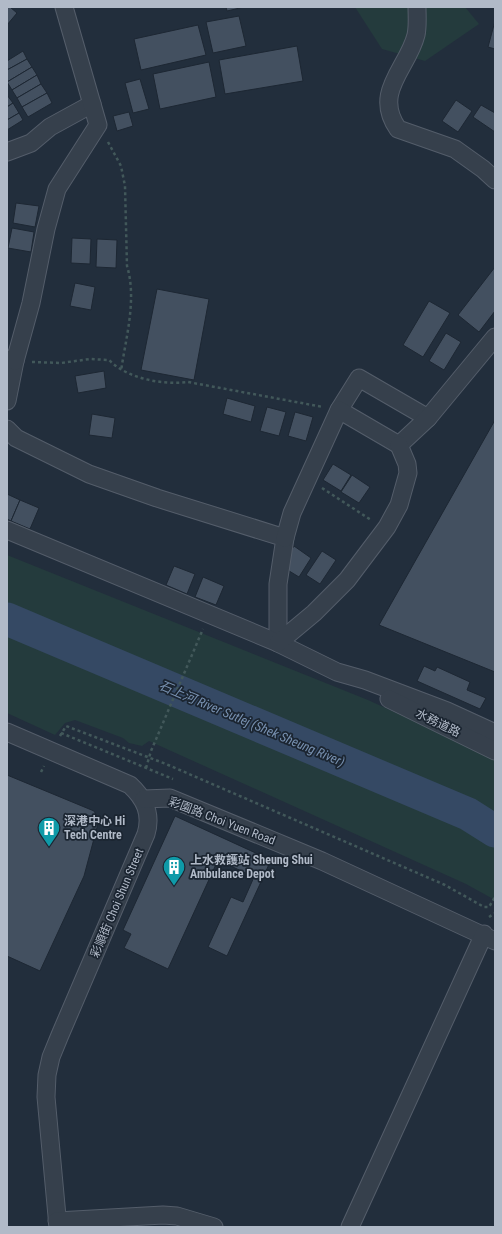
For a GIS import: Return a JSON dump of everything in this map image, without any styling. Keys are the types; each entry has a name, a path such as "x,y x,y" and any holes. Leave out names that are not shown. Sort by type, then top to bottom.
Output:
{"street":[{"path":"7,402 11,360 31,303 46,229 57,189 98,125 64,7"},
{"path":"417,7 416,34 406,60 392,82 389,96 390,115 398,129 455,149 483,169 495,180"},
{"path":"7,152 31,143 50,127 92,104"},
{"path":"399,445 428,418 495,337"},
{"path":"278,643 278,584 285,538 292,513 339,410 359,378 428,418"},
{"path":"278,643 314,613 347,580 384,529 399,505 408,474 407,464 399,445 339,410"},
{"path":"7,429 16,438 89,474 157,498 285,538"},
{"path":"7,530 278,643 337,672 365,680 447,711 495,733"},
{"name":"水務道路","path":"337,672 381,696 495,750"},
{"path":"7,732 130,785 144,799"},
{"name":"彩園路 Choi Yuen Road","path":"144,799 170,798 322,861 489,937"},
{"name":"彩順街 Choi Shun Street","path":"57,1224 46,1097 47,1075 51,1057 146,834 149,824 144,799"},
{"path":"350,1227 406,1123 489,937"},
{"path":"57,1224 163,1215 177,1216 214,1227"}],"path":[{"path":"98,125 121,166 125,186 127,266 130,274 132,300 121,370"},
{"path":"11,360 61,363 90,359 109,360 121,370 172,384 188,382 339,410"},
{"path":"316,484 384,529"},
{"path":"146,768 151,751 205,624"},
{"path":"61,733 66,726 149,758 299,820 445,885 484,907 489,907 495,897"},
{"path":"44,767 51,770"}],"green space":[{"path":"355,7 465,7 479,24 425,61 382,49"},
{"path":"7,555 368,700 495,758 495,900 466,884 149,741 142,746 129,743 123,738 75,720 65,723 55,735 7,713"}],"building":[{"path":"7,7 10,7 17,13 7,25"},
{"path":"226,7 244,7 227,11"},
{"path":"239,16 246,46 213,53 206,22"},
{"path":"495,21 495,49 488,47"},
{"path":"198,25 206,55 141,70 134,39"},
{"path":"297,46 303,81 225,94 219,60"},
{"path":"23,51 27,59 7,70 7,61"},
{"path":"27,59 32,67 7,82 7,70"},
{"path":"209,62 216,97 160,109 153,74"},
{"path":"32,67 37,75 12,90 7,82"},
{"path":"37,75 41,84 17,98 12,90"},
{"path":"140,79 149,109 133,113 125,83"},
{"path":"41,84 47,93 22,107 17,98"},
{"path":"47,93 52,103 28,117 22,107"},
{"path":"7,95 13,103 7,107"},
{"path":"456,100 472,111 458,132 442,121"},
{"path":"13,103 19,113 7,120 7,107"},
{"path":"481,105 495,113 495,132 473,117"},
{"path":"129,112 133,126 117,131 113,116"},
{"path":"19,113 23,120 7,130 7,120"},
{"path":"16,203 39,206 35,227 13,223"},
{"path":"12,228 34,232 31,252 8,248"},
{"path":"72,238 91,239 90,264 71,263"},
{"path":"97,239 117,240 116,268 96,267"},
{"path":"495,267 495,311 479,332 458,315"},
{"path":"75,283 95,287 91,310 70,306"},
{"path":"157,289 209,299 194,380 141,370"},
{"path":"429,301 450,313 423,357 403,345"},
{"path":"446,333 461,342 444,370 429,361"},
{"path":"104,371 106,388 78,393 75,376"},
{"path":"227,398 255,406 251,422 223,414"},
{"path":"267,407 286,412 279,436 260,431"},
{"path":"295,412 313,417 306,441 288,436"},
{"path":"92,414 115,418 112,438 89,435"},
{"path":"495,420 495,672 379,625"},
{"path":"333,464 351,475 341,491 323,480"},
{"path":"352,475 370,487 359,503 341,492"},
{"path":"7,494 20,500 11,521 7,519"},
{"path":"20,500 39,508 30,529 11,521"},
{"path":"294,546 311,558 299,577 281,566"},
{"path":"322,551 336,560 320,584 306,575"},
{"path":"174,566 195,574 187,594 166,585"},
{"path":"203,577 224,586 216,605 195,597"},
{"path":"424,666 435,671 437,667 470,682 467,690 486,698 480,709 417,681"},
{"name":"深港中心 Hi Tech Centre","path":"7,775 94,811 99,820 84,876 40,971 7,956"},
{"name":"上水救護站 Sheung Shui Ambulance Depot","path":"175,816 271,860 227,956 208,947 231,897 243,902 254,877 218,860 168,969 124,948 131,934 123,930"}],"waterway":[{"name":"石上河 River Sutlej (Shek Sheung River)","path":"7,619 468,814 495,831"}],"place":[{"name":"深港中心 Hi Tech Centre","path":"49,848"},
{"name":"上水救護站 Sheung Shui Ambulance Depot","path":"174,886"}]}
